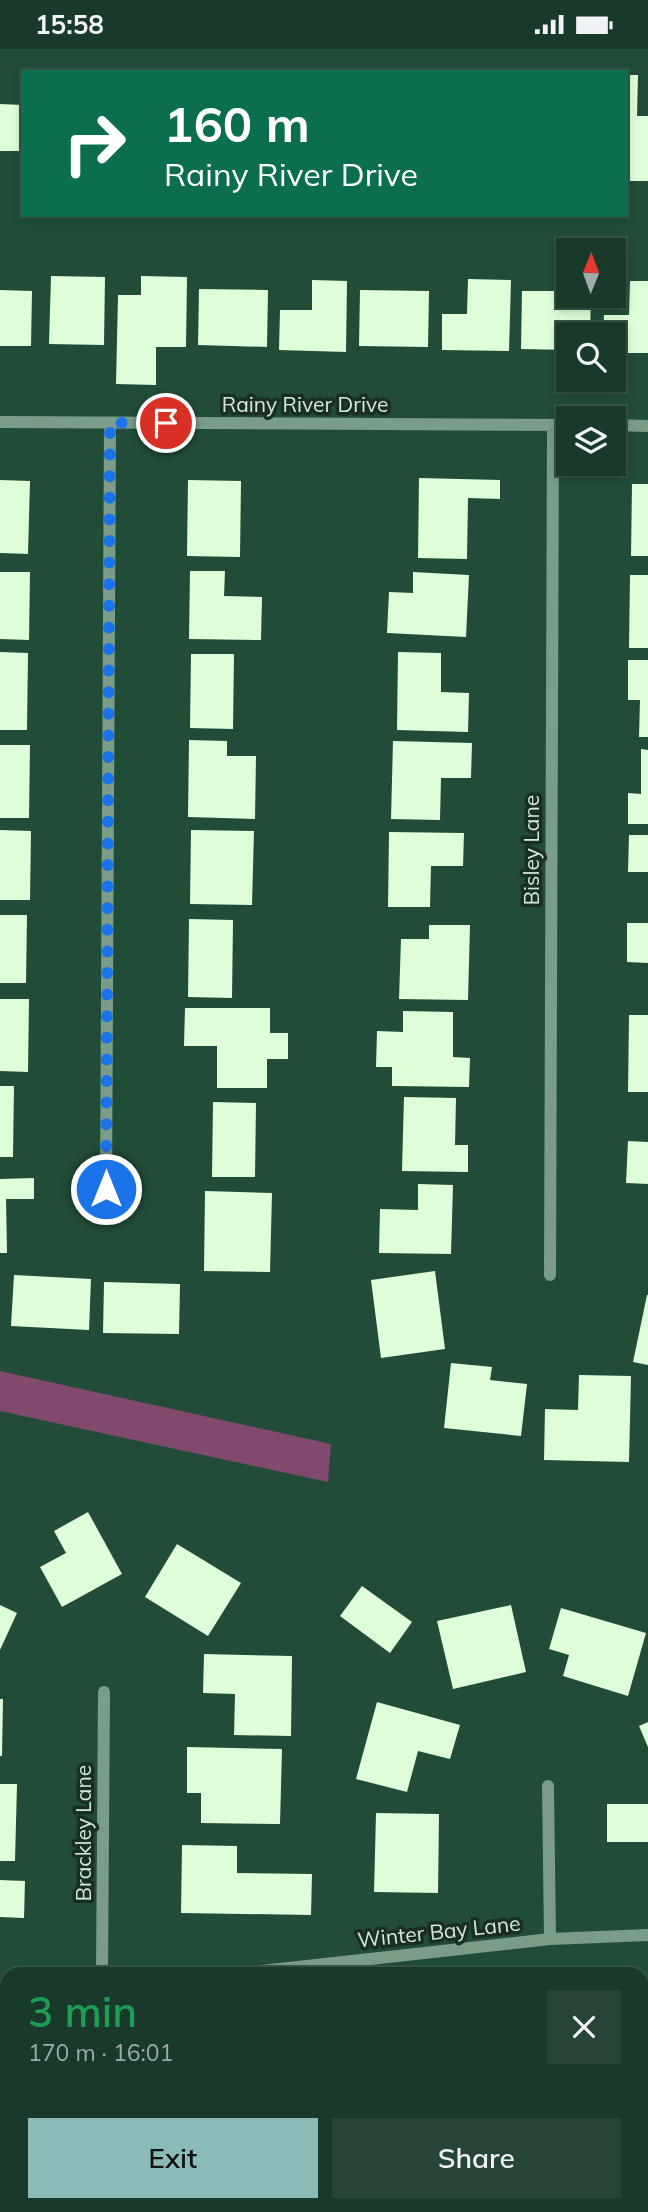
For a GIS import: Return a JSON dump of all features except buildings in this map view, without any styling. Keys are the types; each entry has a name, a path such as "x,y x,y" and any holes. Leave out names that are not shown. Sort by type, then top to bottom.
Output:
{"street":[{"name":"Rainy River Drive","path":"0,422 553,425"},
{"path":"106,1189 110,423"},
{"name":"Bisley Lane","path":"550,1275 553,425"},
{"path":"626,425 648,426"},
{"name":"Brackley Lane","path":"102,1967 104,1692"},
{"path":"548,1786 551,1939"},
{"name":"Winter Bay Lane","path":"298,1967 551,1939 648,1935"}],"shaded area":[{"path":"0,1371 331,1444 328,1482 0,1411"}],"route":[{"path":"106,1189 110,423 166,423"}]}
